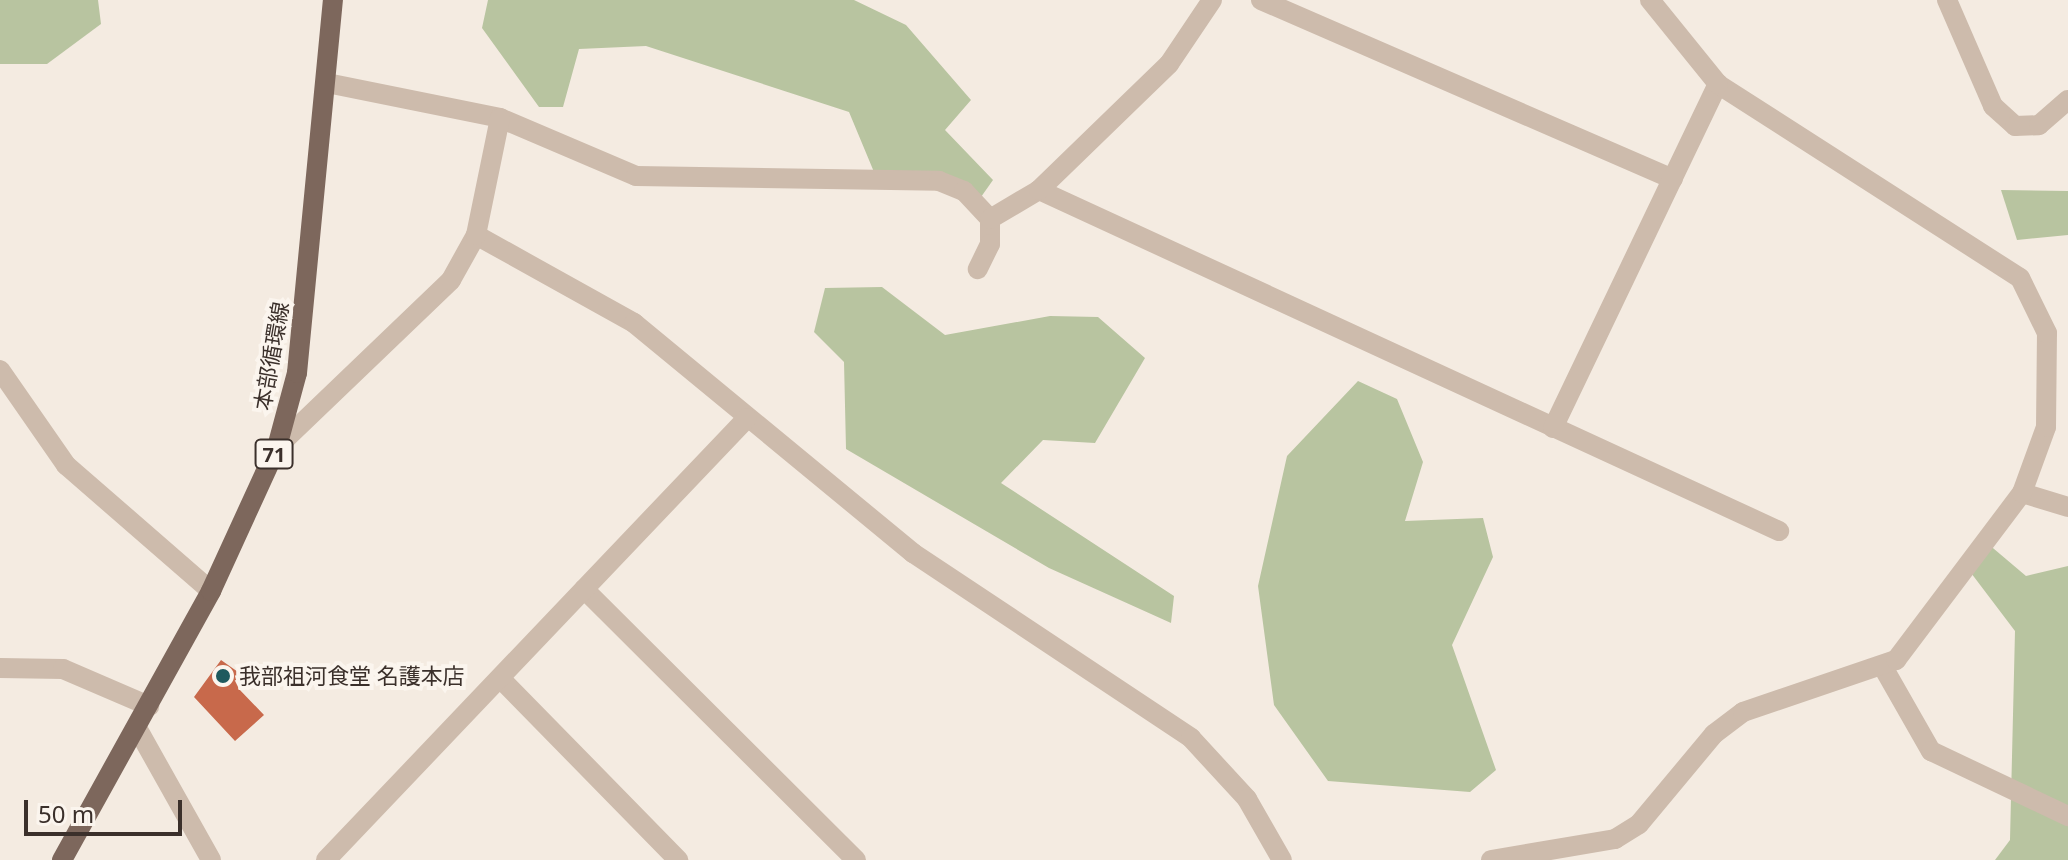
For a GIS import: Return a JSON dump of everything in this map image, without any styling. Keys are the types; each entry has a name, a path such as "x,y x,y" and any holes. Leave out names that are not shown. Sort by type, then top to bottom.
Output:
{"main road":[{"name":"本部循環線","path":"62,860 211,591 277,447 297,373 333,0"}],"street":[{"path":"990,219 1039,190 1169,64 1212,0"},
{"path":"1261,0 1673,179"},
{"path":"1491,860 1615,839 1639,824 1714,734 1743,712 1883,667 1896,660 2022,493 2046,427 2047,333 2020,278 1718,84 1650,0"},
{"path":"1947,0 1993,106 2015,126 2039,125 2068,100"},
{"path":"327,83 500,118 636,176 939,181 964,191 990,219 990,244 978,269"},
{"path":"1553,428 1718,84"},
{"path":"277,447 451,280 476,235 500,118"},
{"path":"1039,190 1779,531"},
{"path":"476,235 634,323 913,553 1191,738 1247,799 1282,860"},
{"path":"0,370 66,465 211,591"},
{"path":"326,860 747,418"},
{"path":"2022,493 2068,507"},
{"path":"584,589 856,860"},
{"path":"1883,667 1931,751 2068,816"},
{"path":"0,668 63,669 149,706"},
{"path":"500,678 678,860"},
{"path":"137,728 211,860"}],"green space":[{"path":"0,0 98,0 101,24 47,64 0,64"},
{"path":"488,0 854,0 906,25 971,100 945,130 993,180 981,197 874,172 849,112 646,46 579,49 563,107 539,107 482,28"},
{"path":"2001,190 2068,191 2068,235 2017,240"},
{"path":"882,287 945,335 1050,316 1098,317 1145,358 1095,443 1043,440 1001,483 1174,596 1171,623 1049,568 846,449 844,362 814,332 825,288"},
{"path":"1358,381 1397,399 1423,462 1405,521 1483,518 1493,557 1452,645 1496,770 1470,792 1328,781 1274,705 1258,586 1287,456"},
{"path":"1987,543 2026,576 2068,566 2068,860 1995,860 2010,840 2015,631 1965,565"}],"building":[{"path":"221,660 248,679 238,688 264,715 235,741 194,697"}],"place":[{"name":"我部祖河食堂 名護本店","path":"223,676"}]}
